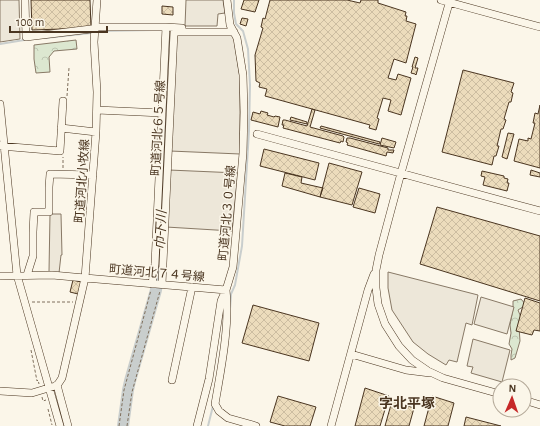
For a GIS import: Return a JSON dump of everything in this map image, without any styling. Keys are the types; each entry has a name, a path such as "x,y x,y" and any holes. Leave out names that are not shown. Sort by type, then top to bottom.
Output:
{"street":[{"path":"20,0 21,40"},
{"path":"25,0 26,37 98,27 232,30"},
{"name":"町道河北小牧線","path":"53,386 62,378 85,278 97,110 94,28 97,0"},
{"name":"町道河北３０号線","path":"197,426 209,379 221,301 233,267 244,146 243,75 238,38 232,30 227,0"},
{"path":"441,0 450,1 540,27"},
{"path":"331,426 368,290 376,270 401,173 450,1"},
{"path":"157,284 155,264 166,29"},
{"name":"町道河北６５号線","path":"157,284 174,32 232,30"},
{"path":"2,146 60,151 63,100"},
{"path":"0,104 2,146 17,276 53,386 68,426"},
{"path":"97,110 162,113"},
{"path":"61,128 96,132"},
{"path":"257,134 540,211"},
{"path":"28,275 33,256 34,212 49,212 50,174 93,175"},
{"path":"376,270 378,304 383,319 388,330 407,355 433,374 448,380 492,392"},
{"path":"0,276 52,275 85,278"},
{"name":"町道河北７４号線","path":"85,278 226,290"},
{"path":"172,380 192,287"},
{"path":"226,290 228,305 225,337 215,404 218,411 228,418 256,426"},
{"path":"351,354 406,370 433,374"},
{"path":"0,391 32,393 53,386"},
{"path":"53,386 60,426"}],"path":[{"path":"119,426 126,384 152,286 157,284"},
{"path":"127,426 132,392 157,284"},
{"path":"25,302 80,302"}],"green space":[{"path":"76,40 77,49 54,51 49,57 50,72 36,73 34,45"},
{"path":"521,299 526,305 518,310 522,320 519,327 520,341 515,358 511,360 512,349 509,344 513,301"}],"shaded area":[{"path":"0,0 19,0 20,39 0,42"},
{"path":"186,0 223,0 225,13 218,14 217,26 185,26"},
{"path":"176,33 230,33 234,38 240,78 240,154 170,151"},
{"path":"169,170 238,173 232,231 166,227"},
{"path":"50,214 61,214 62,255 59,273 49,272"},
{"path":"388,272 478,295 472,325 466,323 457,362 449,360 446,365 428,354 413,342 392,310 388,288"},
{"path":"481,297 514,307 507,334 474,324"},
{"path":"473,339 510,350 503,378 492,379 471,373 473,367 467,366"}],"building":[{"path":"31,0 90,0 91,28 32,30"},
{"path":"244,0 259,0 255,12 241,9"},
{"path":"270,0 347,0 360,3 361,0 378,0 378,3 406,12 406,21 416,24 406,63 394,59 388,78 396,80 398,74 411,78 401,115 388,111 391,100 383,98 377,118 379,119 376,130 369,128 370,125 265,96 267,89 259,87 260,83 256,81 255,55 263,28 261,27 263,18 265,19"},
{"path":"162,6 173,7 173,15 162,14"},
{"path":"242,18 248,19 246,26 240,24"},
{"path":"415,57 418,58 415,68 418,68 416,75 411,73"},
{"path":"463,70 514,83 511,92 513,93 511,102 509,102 504,119 506,120 503,129 501,129 497,146 499,146 496,156 494,156 492,165 442,152"},
{"path":"540,105 540,168 514,161 519,139 528,141 528,138 531,139 535,123 533,123 535,113 538,114"},
{"path":"312,109 315,110 310,127 343,136 343,142 341,141 340,143 283,128 283,120 307,126"},
{"path":"261,111 268,113 267,115 280,117 278,127 251,120 253,112 260,114"},
{"path":"291,117 307,122 307,124 290,120"},
{"path":"321,126 380,142 379,144 320,128"},
{"path":"508,133 514,134 507,159 502,157"},
{"path":"347,138 388,148 388,150 394,150 393,153 387,152 386,156 347,145"},
{"path":"382,138 396,142 394,148 380,145"},
{"path":"264,149 319,163 315,180 260,166"},
{"path":"329,163 362,172 352,205 320,197"},
{"path":"531,170 540,173 540,177 530,175"},
{"path":"482,171 504,176 504,178 508,179 507,183 509,183 507,191 483,185 485,177 481,176"},
{"path":"285,173 302,177 301,183 323,188 320,197 282,186"},
{"path":"359,188 380,194 375,213 353,207"},
{"path":"437,207 540,236 540,301 420,264"},
{"path":"73,280 81,282 78,294 70,292"},
{"path":"525,298 540,303 540,331 534,330 532,335 516,331"},
{"path":"253,305 319,323 309,361 242,343"},
{"path":"365,388 389,396 380,426 355,426"},
{"path":"278,396 316,407 310,426 285,426 270,422"},
{"path":"432,396 454,403 448,426 424,426"},
{"path":"392,401 414,408 409,426 385,426"},
{"path":"466,417 501,426 464,426"}],"waterway":[{"path":"230,309 231,294 235,285 242,246 249,131 250,85 248,49 243,31 236,24 234,0"},
{"path":"99,31 153,30"},
{"name":"巾下川","path":"123,426 130,381 157,282 170,30"},
{"path":"45,38 91,33"},
{"path":"0,44 24,40 23,37"},
{"path":"208,426 213,406"}],"district":[{"name":"字北平塚","path":"407,403"}]}
